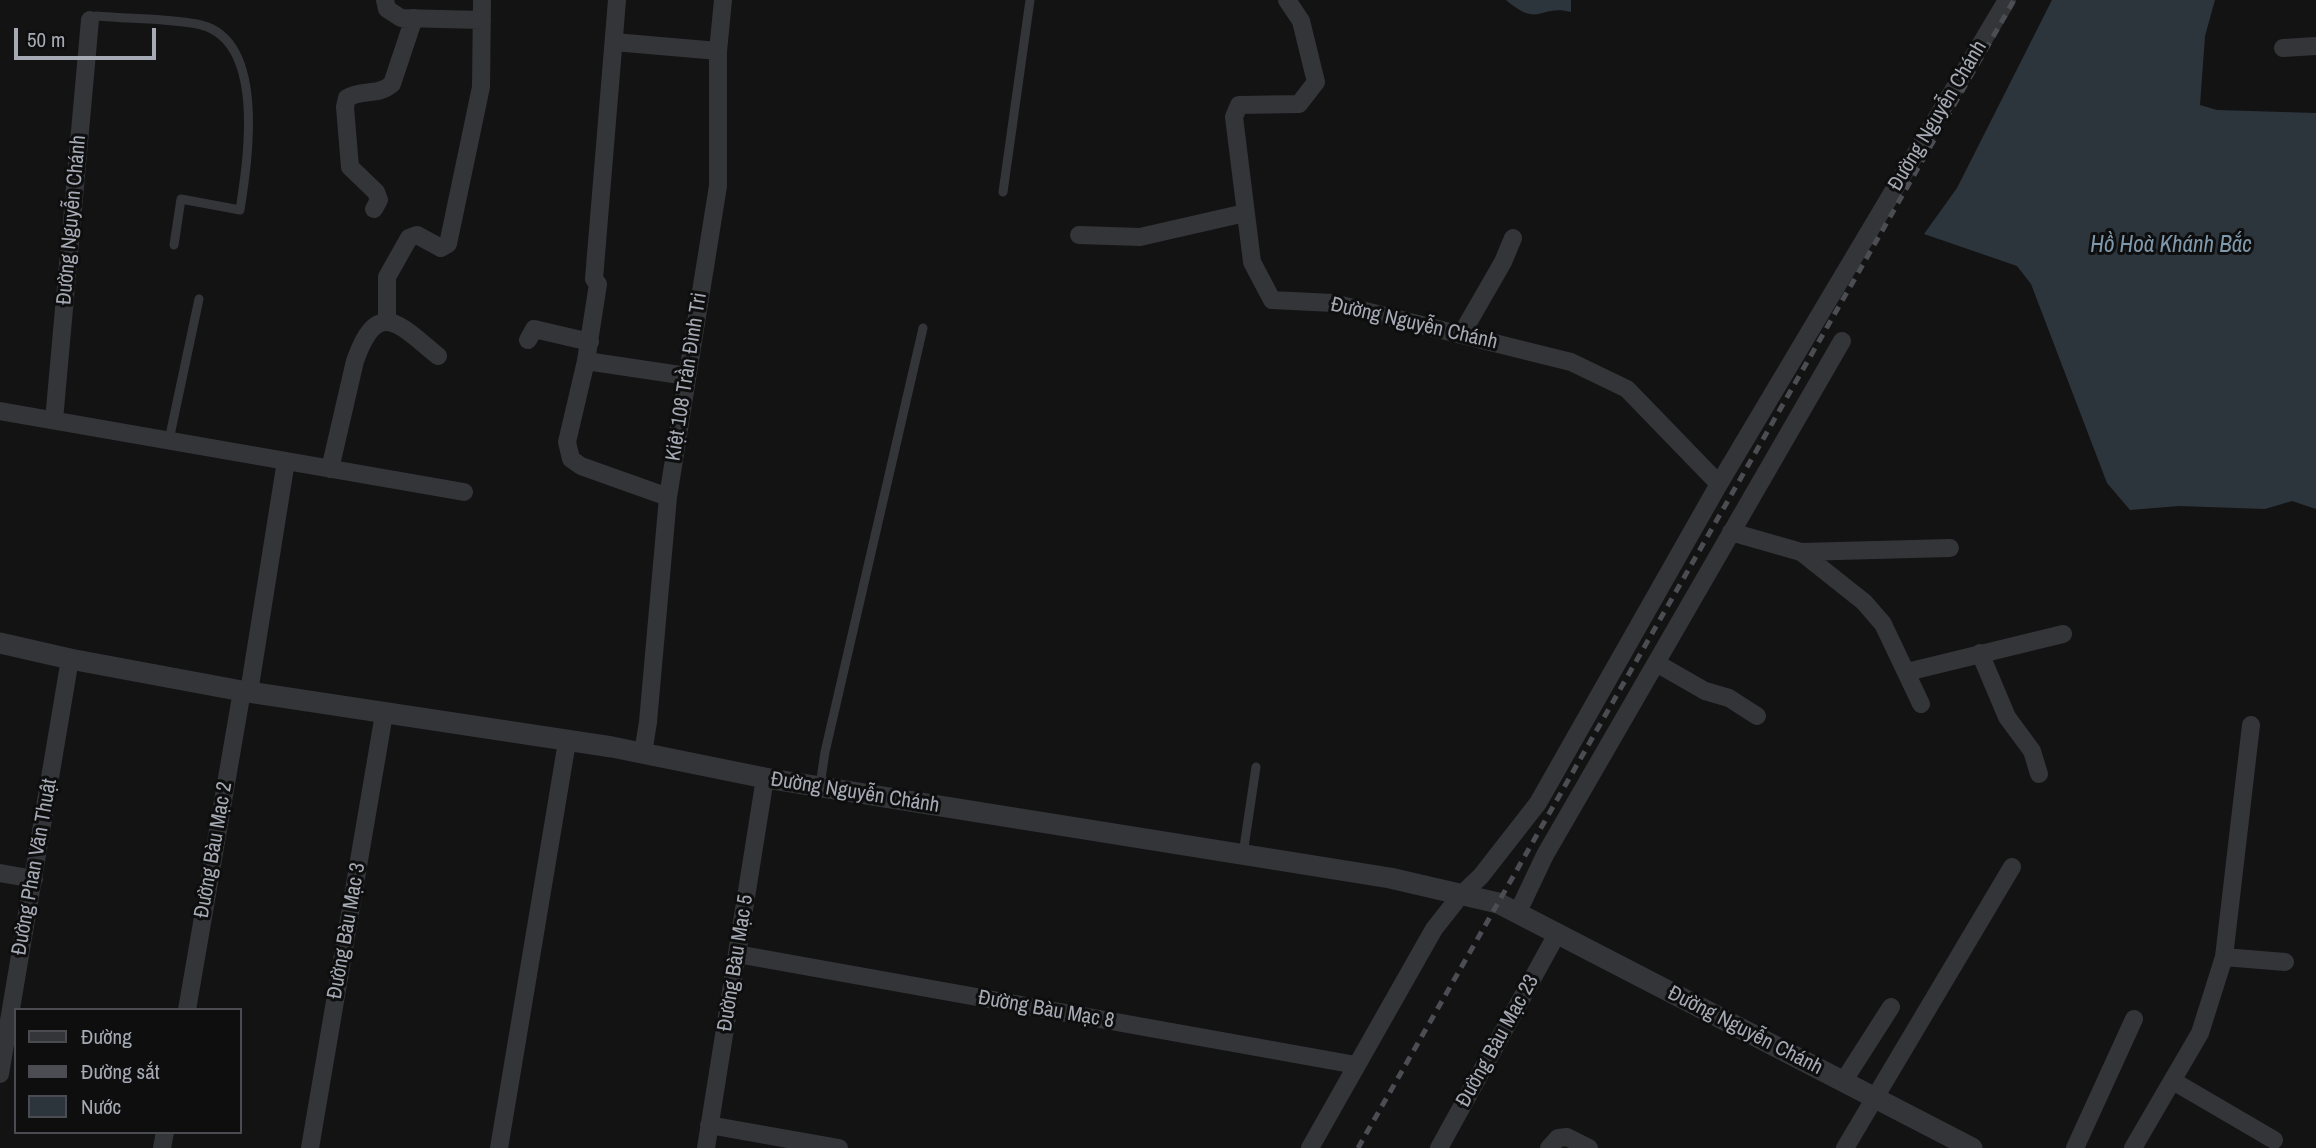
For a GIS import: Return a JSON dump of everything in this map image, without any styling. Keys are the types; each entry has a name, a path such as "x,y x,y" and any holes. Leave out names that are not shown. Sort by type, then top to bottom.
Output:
{"street":[{"path":"385,0 387,9 393,16 482,20"},
{"path":"387,320 387,277 409,238 417,235 441,248 448,244 481,87 482,0"},
{"path":"617,0 594,279 598,284 590,342 567,442 572,459 581,466 668,497"},
{"name":"Kiệt 108 Trần Đình Tri","path":"643,753 668,497 718,186 718,51 723,0"},
{"name":"Đường Nguyễn Chánh","path":"1287,0 1301,21 1316,82 1299,104 1240,105 1234,117 1252,262 1272,300 1333,303 1571,362 1627,389 1719,484"},
{"name":"Đường Nguyễn Chánh","path":"1460,896 1481,876 1538,803 1719,484 2007,0"},
{"path":"374,209 379,200 376,192 349,167 345,107 347,98 354,94 376,93 392,84 414,18"},
{"name":"Đường Nguyễn Chánh","path":"54,420 90,20"},
{"path":"614,42 718,51"},
{"path":"2284,48 2316,46"},
{"path":"1079,235 1140,237 1245,213"},
{"path":"1461,335 1503,262 1513,238"},
{"path":"330,469 343,405 361,344 376,324 387,320 396,323 438,356"},
{"path":"528,340 534,328 590,342"},
{"path":"1518,912 1545,856 1842,341"},
{"path":"586,361 687,376"},
{"path":"0,411 464,492"},
{"path":"245,692 286,461"},
{"path":"1731,532 1801,552 1950,548"},
{"path":"1801,552 1864,602 1883,624 1921,704"},
{"path":"1907,672 2063,634"},
{"name":"Đường Nguyễn Chánh","path":"0,643 245,692 643,753 765,778 1390,878 1498,903 1972,1148"},
{"path":"1980,653 2007,717 2032,751 2039,774"},
{"name":"Đường Phan Văn Thuật","path":"0,1074 70,659"},
{"path":"1658,663 1705,691 1729,698 1757,716"},
{"name":"Đường Bàu Mạc 2","path":"187,1008 245,692"},
{"name":"Đường Bàu Mạc 3","path":"310,1148 384,714"},
{"path":"2133,1148 2200,1033 2224,957 2251,725"},
{"path":"499,1148 567,742"},
{"name":"Đường Bàu Mạc 5","path":"706,1148 765,778"},
{"path":"1845,1148 2012,867"},
{"path":"0,873 34,879"},
{"path":"1310,1148 1434,929 1460,896"},
{"name":"Đường Bàu Mạc 23","path":"1439,1148 1557,934"},
{"name":"Đường Bàu Mạc 8","path":"737,954 1356,1065"},
{"path":"2224,957 2286,962"},
{"path":"1843,1082 1891,1007"},
{"path":"2075,1148 2134,1019"},
{"path":"2173,1081 2274,1140"},
{"path":"709,1125 839,1148"},
{"path":"1554,1143 1567,1138 1589,1148"}],"lane":[{"path":"1003,192 1030,0"},
{"path":"90,20 96,16 198,24 221,36 239,55 244,68 246,170 240,210 181,199 174,245"},
{"path":"169,440 200,299"},
{"path":"819,787 923,328"},
{"path":"1242,856 1256,767"}],"water":[{"path":"1506,0 1571,0 1571,12 1560,10 1539,14 1526,13"},
{"name":"Hồ Hoà Khánh Bắc","path":"2052,0 2215,0 2205,36 2200,105 2217,110 2316,113 2316,509 2292,501 2265,509 2179,506 2130,510 2107,483 2031,284 2017,266 1924,234 1957,188"}],"railway":[{"path":"1358,1148 2014,0"}]}
